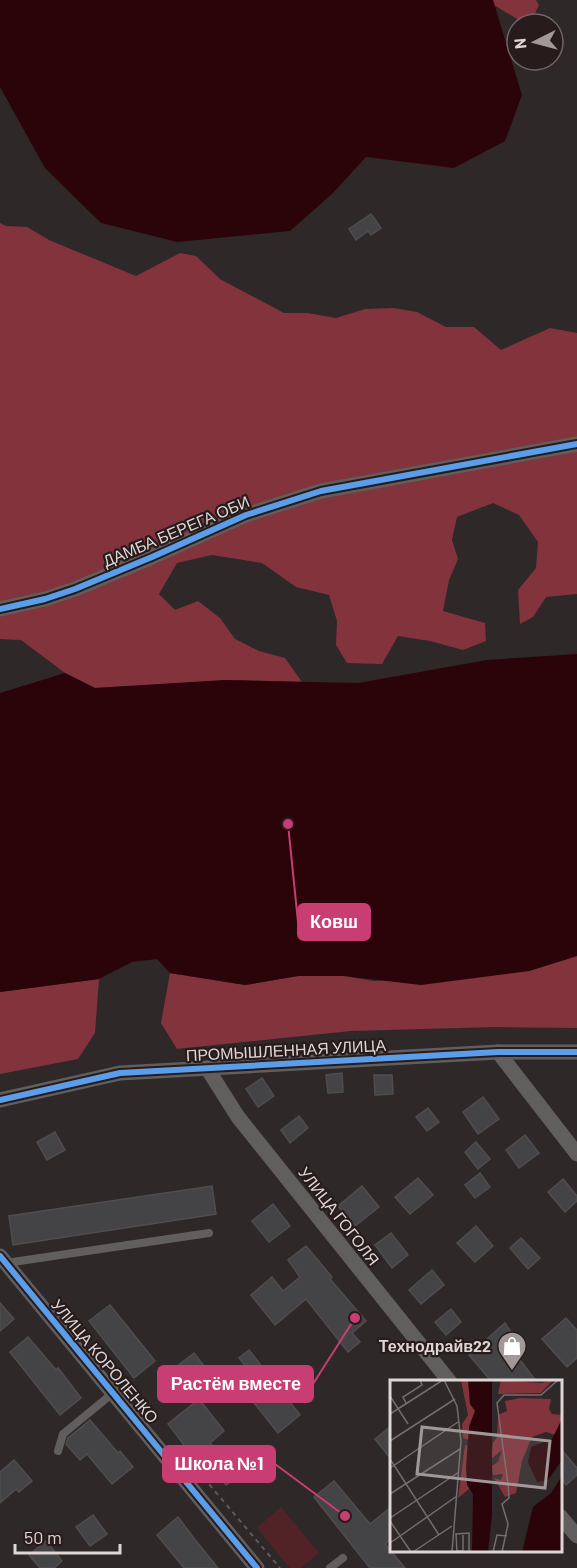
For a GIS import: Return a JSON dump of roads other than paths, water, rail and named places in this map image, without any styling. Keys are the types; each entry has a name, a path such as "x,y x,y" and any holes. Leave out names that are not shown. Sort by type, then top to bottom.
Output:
{"street":[{"name":"ДАМБА БЕРЕГА ОБИ","path":"0,609 45,599 75,589 246,515 321,491 577,444"},
{"name":"ПРОМЫШЛЕННАЯ УЛИЦА","path":"0,1100 120,1073 498,1053 577,1052"},
{"path":"498,1053 577,1154"},
{"name":"УЛИЦА ГОГОЛЯ","path":"207,1068 238,1117 448,1380"},
{"name":"УЛИЦА КОРОЛЕНКО","path":"3,1259 257,1568"},
{"path":"562,1517 577,1536"}],"lane":[{"path":"3,1259 209,1233"},
{"path":"58,1451 63,1434 114,1392"},
{"path":"330,1568 343,1558"}],"place":[{"name":"Ковш","path":"288,824"},
{"name":"Растём вместе","path":"355,1318"},
{"name":"Технодрайв22","path":"512,1372"},
{"name":"Школа №1","path":"345,1516"}]}
